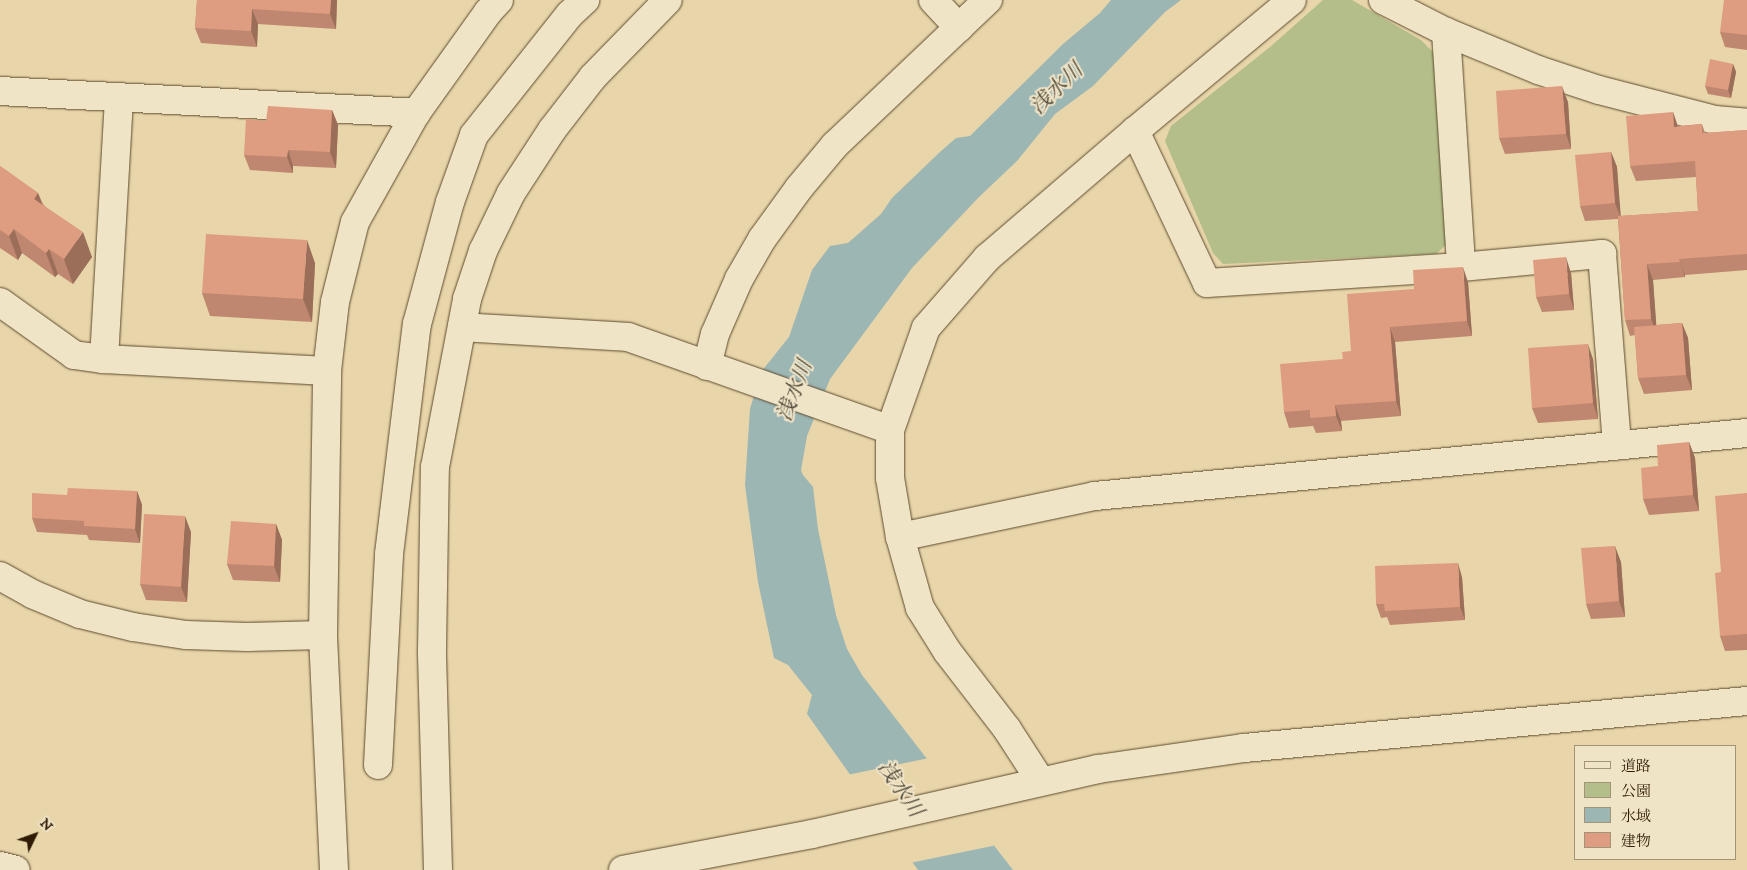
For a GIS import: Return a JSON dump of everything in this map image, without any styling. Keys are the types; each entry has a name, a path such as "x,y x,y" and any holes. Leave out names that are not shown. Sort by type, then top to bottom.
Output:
{"street":[{"path":"334,870 323,635 327,371 335,302 355,222 416,113 488,12 499,0"},
{"path":"378,764 389,554 417,324 450,202 474,135 570,14 585,0"},
{"path":"438,870 432,650 435,468 467,299 483,251 511,192 552,130 593,77 668,0"},
{"path":"933,0 959,28"},
{"path":"706,366 715,334 739,279 762,239 799,188 835,145 988,0"},
{"path":"1040,780 1007,729 947,651 920,608 900,537 890,478 890,430 926,328 987,258 1292,0"},
{"path":"1383,0 1446,32 1538,70 1599,90 1715,120 1747,123"},
{"path":"1446,32 1461,267"},
{"path":"0,92 416,113"},
{"path":"104,359 119,98"},
{"path":"1135,131 1207,283 1461,267 1602,254 1617,445"},
{"path":"0,302 74,355 104,359 327,371"},
{"path":"462,327 628,337 890,430"},
{"path":"900,537 1095,496 1747,433"},
{"path":"0,576 32,594 80,614 133,627 186,636 323,635"},
{"path":"623,870 812,834 1098,768 1244,748 1747,701"},
{"path":"0,866 16,870"}],"green space":[{"path":"1323,0 1352,0 1421,40 1436,55 1449,242 1436,254 1223,264 1213,253 1165,141 1171,126 1270,47"}],"water":[{"name":"浅水川","path":"1111,0 1181,0 1165,12 1093,86 1055,114 1017,161 978,198 912,268 830,379 807,436 801,470 813,487 818,529 836,615 847,649 862,675 1013,870 918,870 807,714 812,695 788,665 774,658 758,582 745,485 750,409 761,372 789,337 812,270 830,246 848,243 881,214 892,198 940,152 956,138 970,136 1063,44 1100,13"}],"pier":[{"path":"929,758 997,845 910,863 847,775"}],"building":[{"path":"197,0 331,0 330,14 252,9 251,31 195,28"},
{"path":"1724,0 1747,0 1747,35 1720,32"},
{"path":"1710,59 1733,64 1728,90 1705,86"},
{"path":"1562,86 1566,134 1499,138 1496,91"},
{"path":"268,106 332,110 330,152 288,150 287,157 244,155 246,119 266,121"},
{"path":"1673,112 1674,127 1702,124 1702,133 1747,130 1747,254 1679,259 1680,262 1647,264 1651,319 1625,320 1618,216 1698,211 1695,161 1630,166 1626,116"},
{"path":"1611,152 1615,203 1580,206 1575,155"},
{"path":"0,166 38,193 34,199 83,232 64,259 49,249 46,253 14,229 9,236 0,230"},
{"path":"206,234 307,240 303,299 202,293"},
{"path":"1566,257 1569,294 1536,297 1533,260"},
{"path":"1463,267 1467,321 1390,327 1396,401 1335,405 1336,416 1310,418 1310,410 1284,412 1280,364 1343,359 1342,352 1351,351 1347,294 1414,289 1413,270"},
{"path":"1682,323 1686,375 1638,378 1634,327"},
{"path":"1588,344 1593,403 1532,408 1528,348"},
{"path":"1689,442 1693,495 1643,499 1641,468 1658,466 1657,445"},
{"path":"68,488 137,491 135,529 84,526 84,521 32,518 32,493 67,495"},
{"path":"1747,493 1747,634 1720,636 1715,573 1721,572 1715,496"},
{"path":"144,514 185,516 181,587 140,584"},
{"path":"231,521 276,524 274,566 227,564"},
{"path":"1615,546 1619,601 1586,604 1581,548"},
{"path":"1458,563 1460,607 1385,611 1384,604 1376,604 1375,566"}]}
